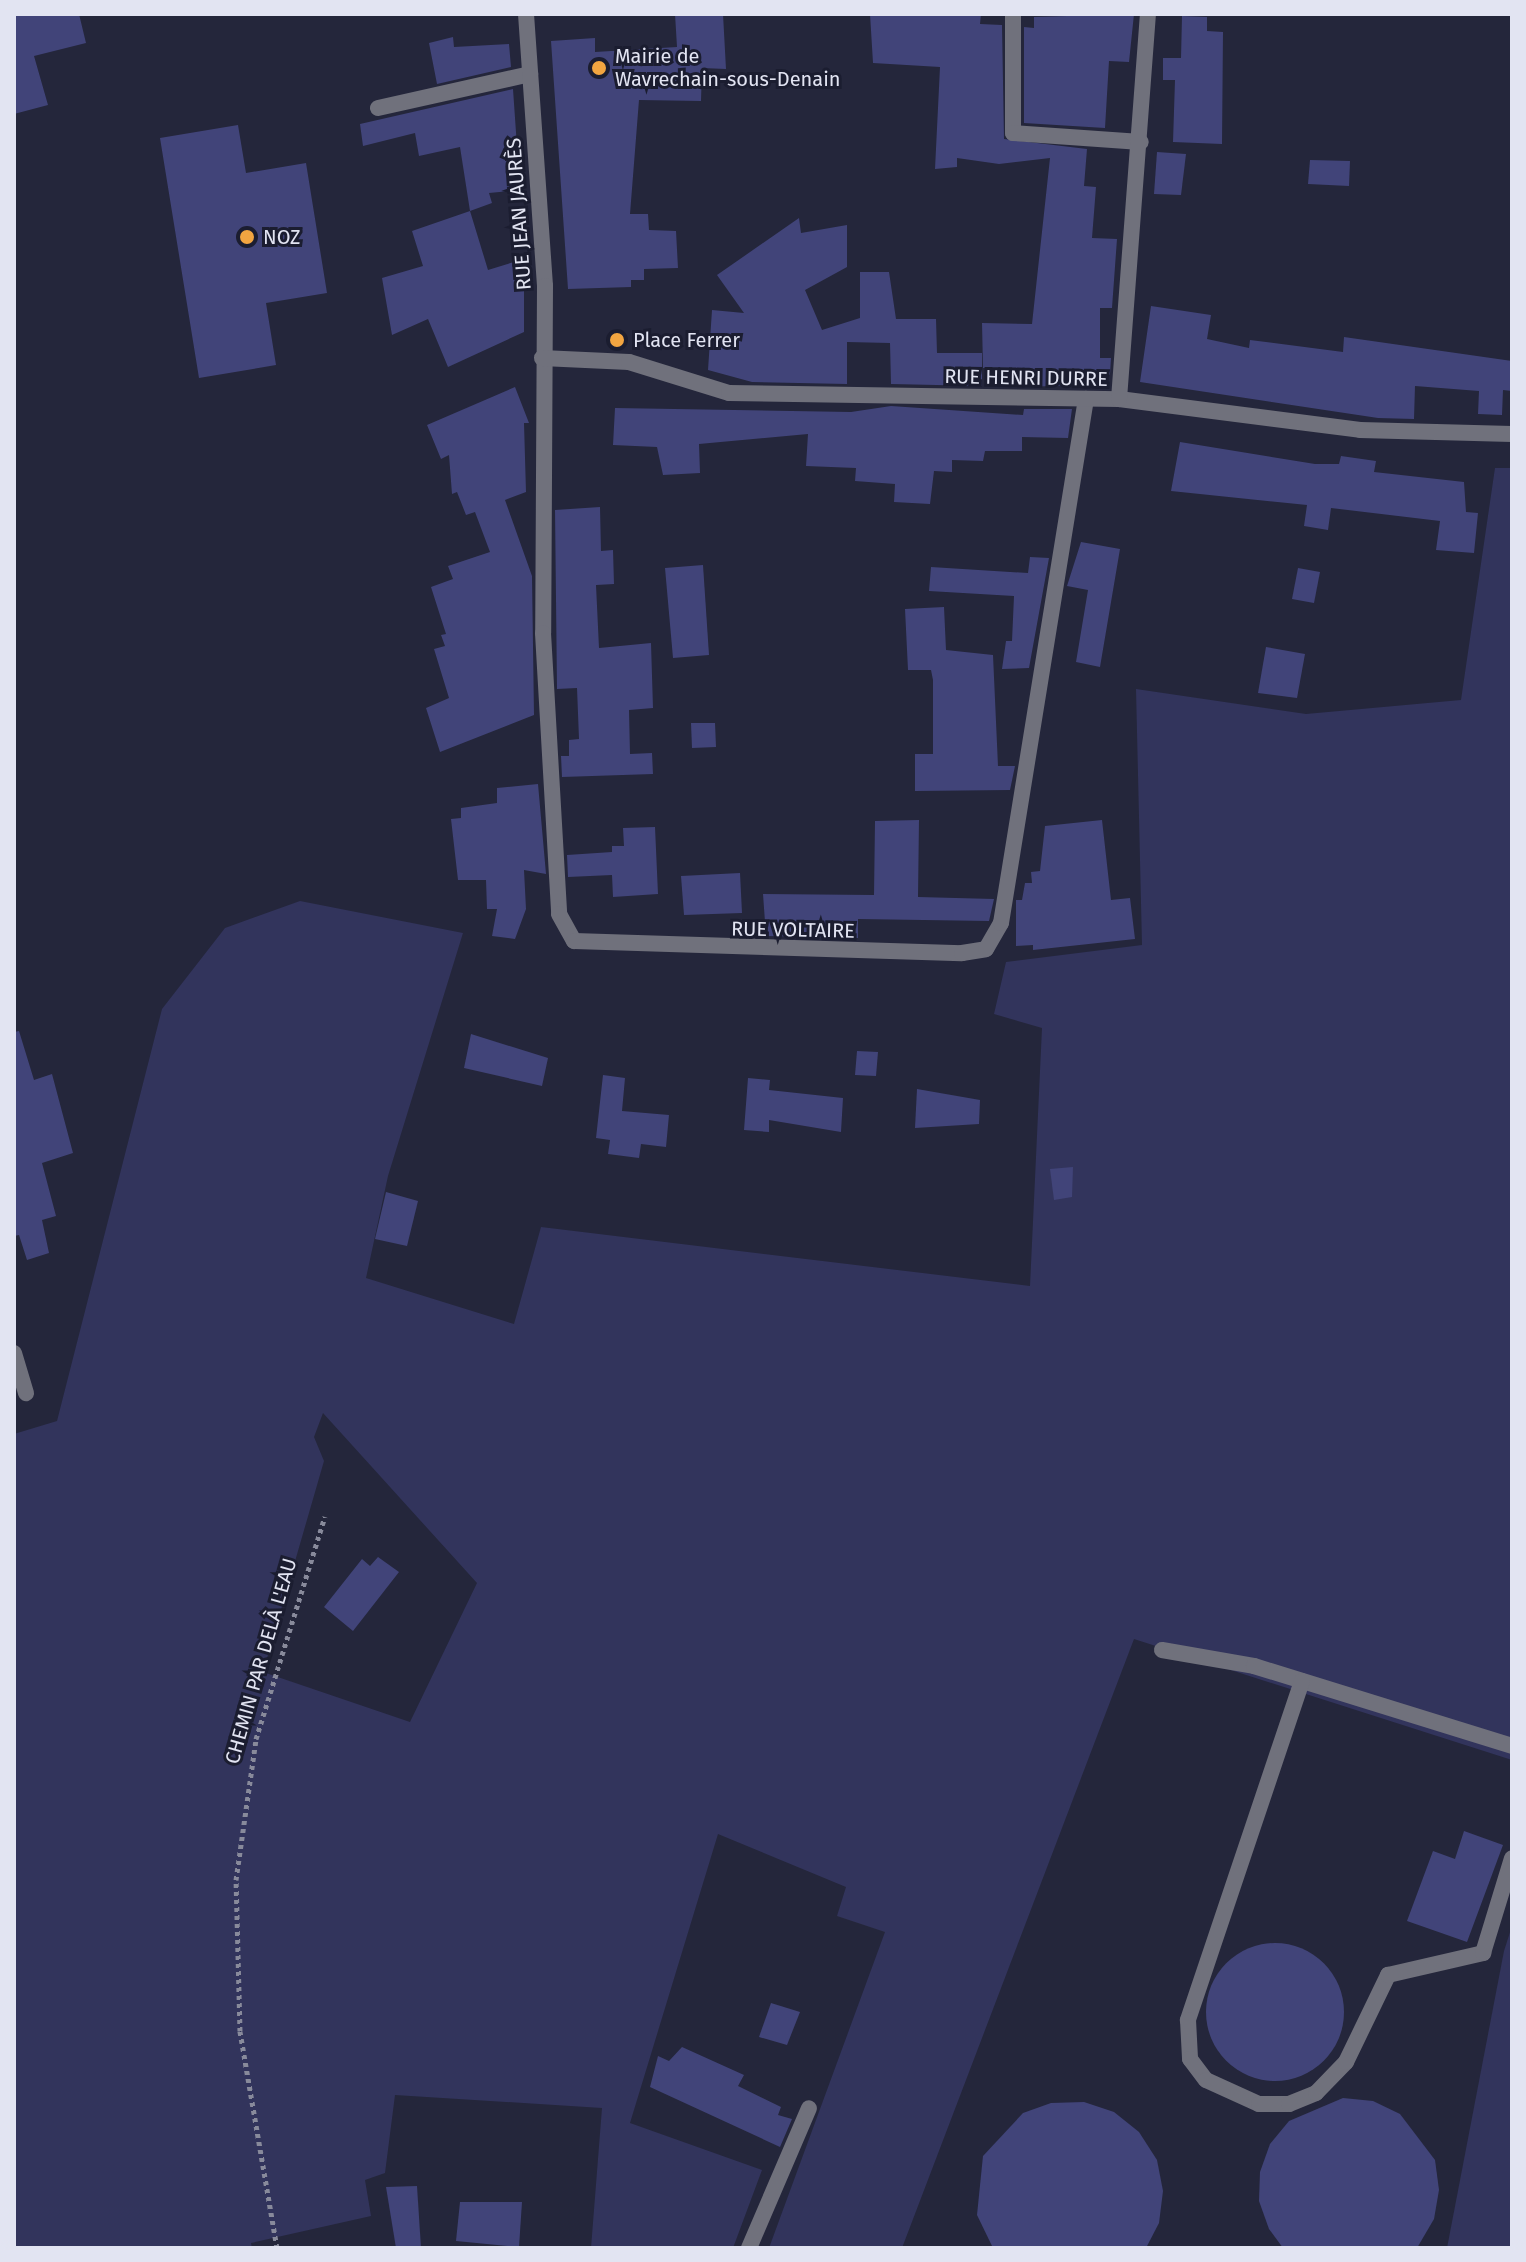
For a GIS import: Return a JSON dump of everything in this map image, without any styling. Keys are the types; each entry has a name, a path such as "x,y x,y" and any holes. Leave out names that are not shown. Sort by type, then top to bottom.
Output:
{"street":[{"name":"RUE JEAN JAURÈS","path":"526,14 545,286 541,411"},
{"path":"1013,14 1013,133 1141,142"},
{"path":"1119,399 1141,142 1148,14"},
{"path":"378,108 530,74"},
{"name":"RUE HENRI DURRE","path":"542,358 629,362 704,389 746,394 1119,399 1360,430 1512,434"},
{"name":"RUE VOLTAIRE","path":"541,411 543,619 559,914 574,941 592,946 962,953 992,942 1001,923 1086,399"},
{"path":"14,1353 26,1393"},
{"path":"1162,1650 1302,1681 1512,1746"},
{"path":"1302,1681 1188,2020 1190,2059 1206,2080 1238,2098 1274,2105 1316,2093 1346,2062 1388,1975 1483,1953 1512,1858"},
{"path":"749,2248 809,2108"}],"path":[{"name":"CHEMIN PAR DELÀ L'EAU","path":"277,2248 240,2031 236,1880 256,1739 325,1516"}],"shaded area":[{"path":"1495,468 1512,468 1512,1760 1134,1639 902,2248 769,2248 885,1932 837,1916 846,1887 718,1834 630,2123 762,2170 733,2248 591,2248 602,2108 395,2095 385,2173 365,2180 371,2216 251,2243 252,2248 14,2248 14,1434 57,1421 162,1009 225,928 300,901 463,933 388,1176 366,1278 514,1324 541,1227 1030,1286 1042,1028 994,1014 1006,962 1142,945 1136,689 1306,714 1461,700","holes":["323,1413 477,1583 410,1722 263,1672 324,1461 314,1437"]},
{"path":"1512,1926 1512,2248 1447,2248 1504,1951"}],"building":[{"path":"14,14 79,14 86,43 34,56 48,105 14,114"},
{"path":"675,14 723,14 726,69 702,68 701,101 639,100 630,214 648,214 649,230 676,231 678,268 644,269 644,280 631,280 631,287 568,289 551,41 595,38 595,52 677,47"},
{"path":"870,14 981,14 980,24 1002,25 1004,139 1087,149 1084,186 1096,187 1092,238 1117,239 1112,308 1100,308 1100,358 1111,358 1110,374 1100,384 1026,387 1028,368 983,368 982,323 1032,324 1050,158 999,164 957,158 957,167 935,169 940,67 873,63"},
{"path":"1134,14 1129,62 1109,61 1105,128 1024,123 1024,27 1034,28 1034,17"},
{"path":"1182,16 1207,17 1207,31 1223,32 1222,144 1173,142 1175,80 1163,80 1163,58 1181,58"},
{"path":"453,37 454,47 509,44 511,67 437,84 429,43"},
{"path":"513,89 520,190 489,193 492,203 470,211 460,147 419,156 415,133 363,146 360,124"},
{"name":"NOZ","path":"238,125 246,173 306,163 327,293 266,303 276,365 199,378 160,138"},
{"path":"1157,152 1186,154 1181,195 1154,194"},
{"path":"1310,160 1350,161 1349,186 1308,184"},
{"path":"470,211 488,270 514,262 524,290 524,332 448,367 428,319 392,335 382,278 423,266 412,231"},
{"path":"799,218 801,233 847,225 847,267 805,290 822,330 860,318 860,272 889,272 896,319 936,319 937,353 982,353 982,386 891,384 890,343 847,342 847,384 752,382 708,370 712,310 744,313 717,275"},
{"path":"1151,306 1211,315 1207,339 1249,348 1250,340 1343,352 1344,337 1512,361 1512,391 1503,390 1502,415 1478,414 1479,391 1415,386 1414,419 1378,418 1140,382"},
{"path":"515,387 529,423 524,423 526,492 505,500 532,576 534,715 440,752 426,708 449,698 434,649 445,646 441,635 446,634 431,587 453,579 448,566 490,552 475,512 466,515 457,492 452,494 449,455 441,459 427,425"},
{"path":"891,406 1023,415 1024,409 1072,409 1068,438 1022,437 1022,451 985,451 983,461 952,460 952,472 934,471 930,504 894,502 895,484 855,481 856,468 806,466 808,434 699,444 700,473 663,475 657,447 613,445 615,408 851,412"},
{"path":"1180,442 1315,464 1339,464 1341,456 1376,461 1374,472 1464,482 1466,512 1478,513 1474,553 1436,550 1440,521 1331,508 1328,530 1304,526 1307,505 1171,491"},
{"path":"600,507 601,551 613,550 614,584 596,585 599,648 651,643 653,708 629,710 630,754 652,753 653,774 562,777 561,756 569,756 569,740 579,739 577,688 557,689 555,510"},
{"path":"1081,542 1120,549 1100,667 1076,662 1088,590 1067,586"},
{"path":"1030,557 1049,558 1029,668 1002,669 1006,641 1012,641 1014,596 929,591 931,567 1028,573"},
{"path":"703,565 709,655 673,658 665,568"},
{"path":"1298,568 1320,572 1314,603 1292,599"},
{"path":"944,607 946,650 993,655 998,766 1015,766 1010,790 915,791 915,754 933,754 933,680 931,670 908,670 905,609"},
{"path":"1266,647 1305,654 1297,698 1258,693"},
{"path":"691,723 715,723 716,747 692,748"},
{"path":"538,784 546,874 524,870 526,909 515,939 492,936 497,909 487,909 486,880 458,880 451,819 461,818 461,808 497,803 497,788"},
{"path":"919,820 918,897 994,899 989,921 858,919 858,938 766,936 763,894 874,895 875,821"},
{"path":"1102,820 1111,900 1130,898 1135,939 1033,950 1033,945 1016,946 1016,900 1022,900 1025,883 1032,883 1031,872 1040,871 1045,826"},
{"path":"655,827 658,894 613,897 612,875 568,877 567,855 612,852 612,846 624,846 623,828"},
{"path":"740,873 742,913 684,915 681,876"},
{"path":"19,1031 34,1080 52,1074 73,1153 42,1163 56,1216 42,1220 49,1253 27,1260 19,1235 14,1236 14,1032"},
{"path":"471,1034 548,1058 542,1086 464,1068"},
{"path":"857,1051 878,1052 876,1076 855,1075"},
{"path":"603,1075 625,1078 622,1111 669,1115 666,1147 641,1144 639,1158 608,1154 610,1140 596,1138"},
{"path":"748,1078 770,1080 769,1090 843,1098 841,1132 769,1120 769,1132 744,1130"},
{"path":"917,1089 980,1100 979,1124 915,1128"},
{"path":"1073,1167 1072,1197 1054,1200 1050,1169"},
{"path":"386,1192 418,1201 407,1246 375,1239"},
{"path":"378,1557 399,1572 353,1631 324,1607 362,1559 370,1566"},
{"path":"1464,1831 1503,1845 1467,1942 1407,1921 1433,1851 1455,1859"},
{"path":"1275,1943 1301,1949 1324,1963 1338,1986 1344,2012 1338,2038 1324,2061 1301,2075 1275,2081 1249,2075 1226,2061 1212,2038 1206,2012 1212,1986 1226,1963 1249,1949"},
{"path":"771,2003 800,2012 787,2045 759,2037"},
{"path":"682,2047 744,2075 738,2086 781,2107 778,2115 792,2119 780,2147 650,2087 658,2056 669,2061"},
{"path":"1343,2098 1373,2101 1400,2114 1435,2160 1439,2190 1434,2219 1417,2248 1283,2248 1269,2229 1259,2201 1260,2172 1270,2144 1289,2121"},
{"path":"1084,2102 1114,2112 1139,2132 1157,2160 1163,2191 1159,2223 1146,2248 993,2248 977,2215 983,2156 1023,2113 1051,2103"},
{"path":"417,2186 421,2248 396,2248 386,2187"},
{"path":"460,2202 522,2202 519,2247 456,2241"}],"place":[{"name":"Mairie de Wavrechain-sous-Denain","path":"599,68"},
{"name":"NOZ","path":"247,237"},
{"name":"Place Ferrer","path":"617,340"}]}
